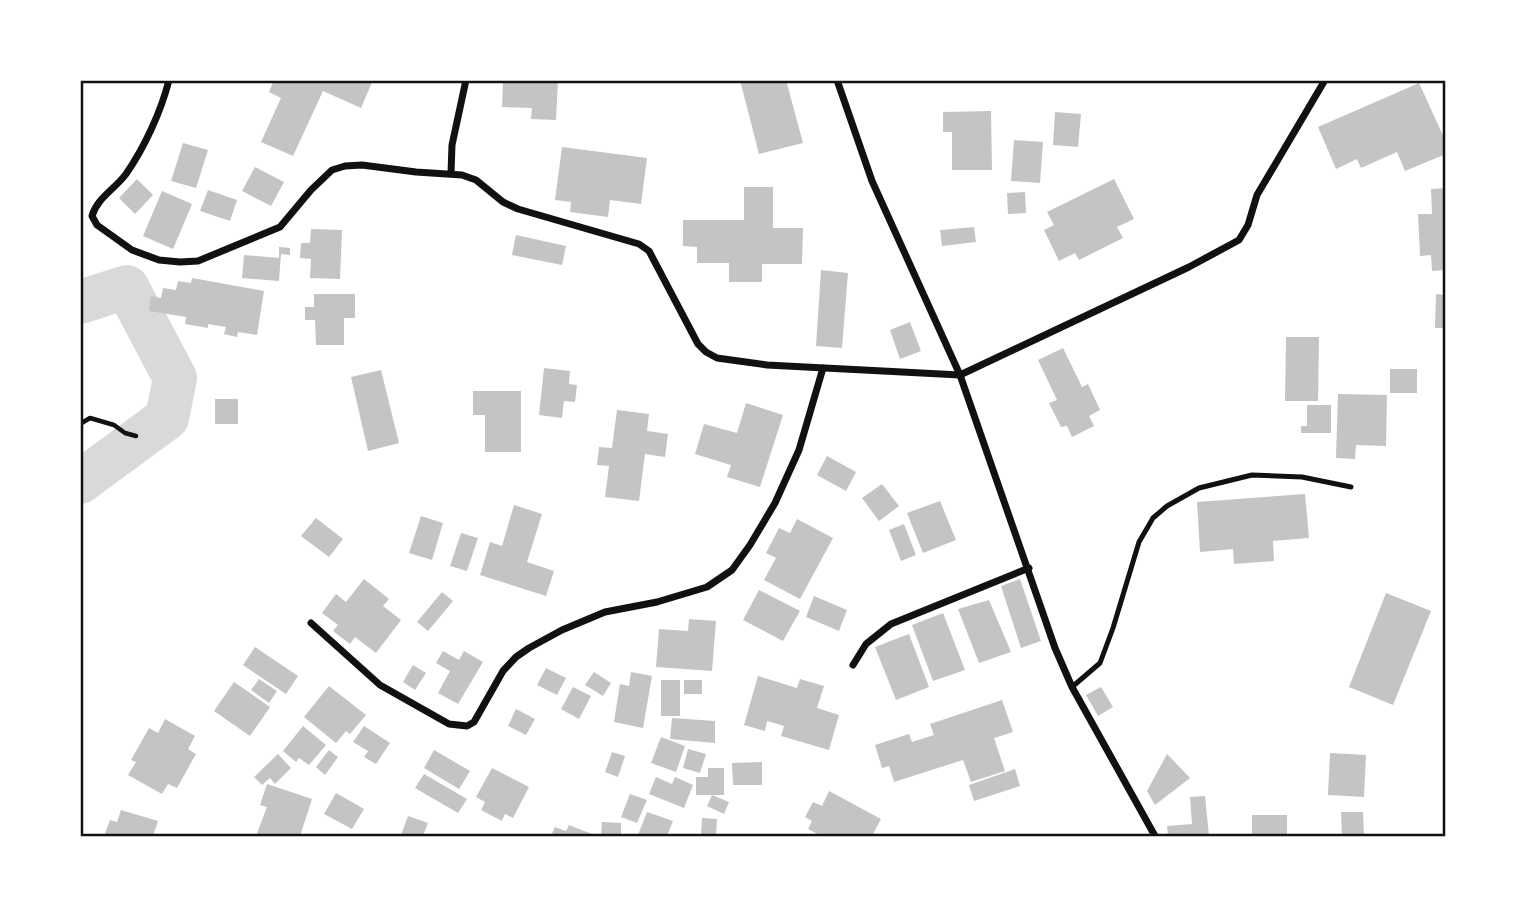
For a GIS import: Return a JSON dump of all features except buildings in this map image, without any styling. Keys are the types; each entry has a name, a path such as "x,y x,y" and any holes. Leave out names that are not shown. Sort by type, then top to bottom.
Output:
{"street":[{"path":"169,80 163,107 125,175 95,207 92,216 97,225 123,244 159,260 198,261 280,228 311,190 332,170 345,166 362,165 416,172 451,173 476,180 503,202 518,209 639,244 649,251 698,344 717,358 767,365 960,375 1189,267 1239,240 1248,225 1258,195 1325,80"},
{"path":"451,173 452,145 466,80"},
{"path":"838,80 872,181 960,375 1055,648 1072,687 1155,836"},
{"path":"311,623 380,685 449,724 467,726 474,722 503,671 529,648 562,630 605,612 657,602 707,587 732,570 775,503 794,461 823,368"},
{"path":"853,665 866,644 891,624 1029,568"}],"lane":[{"path":"1072,687 1100,663 1139,542 1153,518 1167,506 1199,488 1252,475 1302,477 1351,487"}],"path":[{"path":"80,424 90,418 114,425 125,433 136,436"}],"waterway":[{"path":"80,302 127,287 175,378 167,418 80,482"}]}
